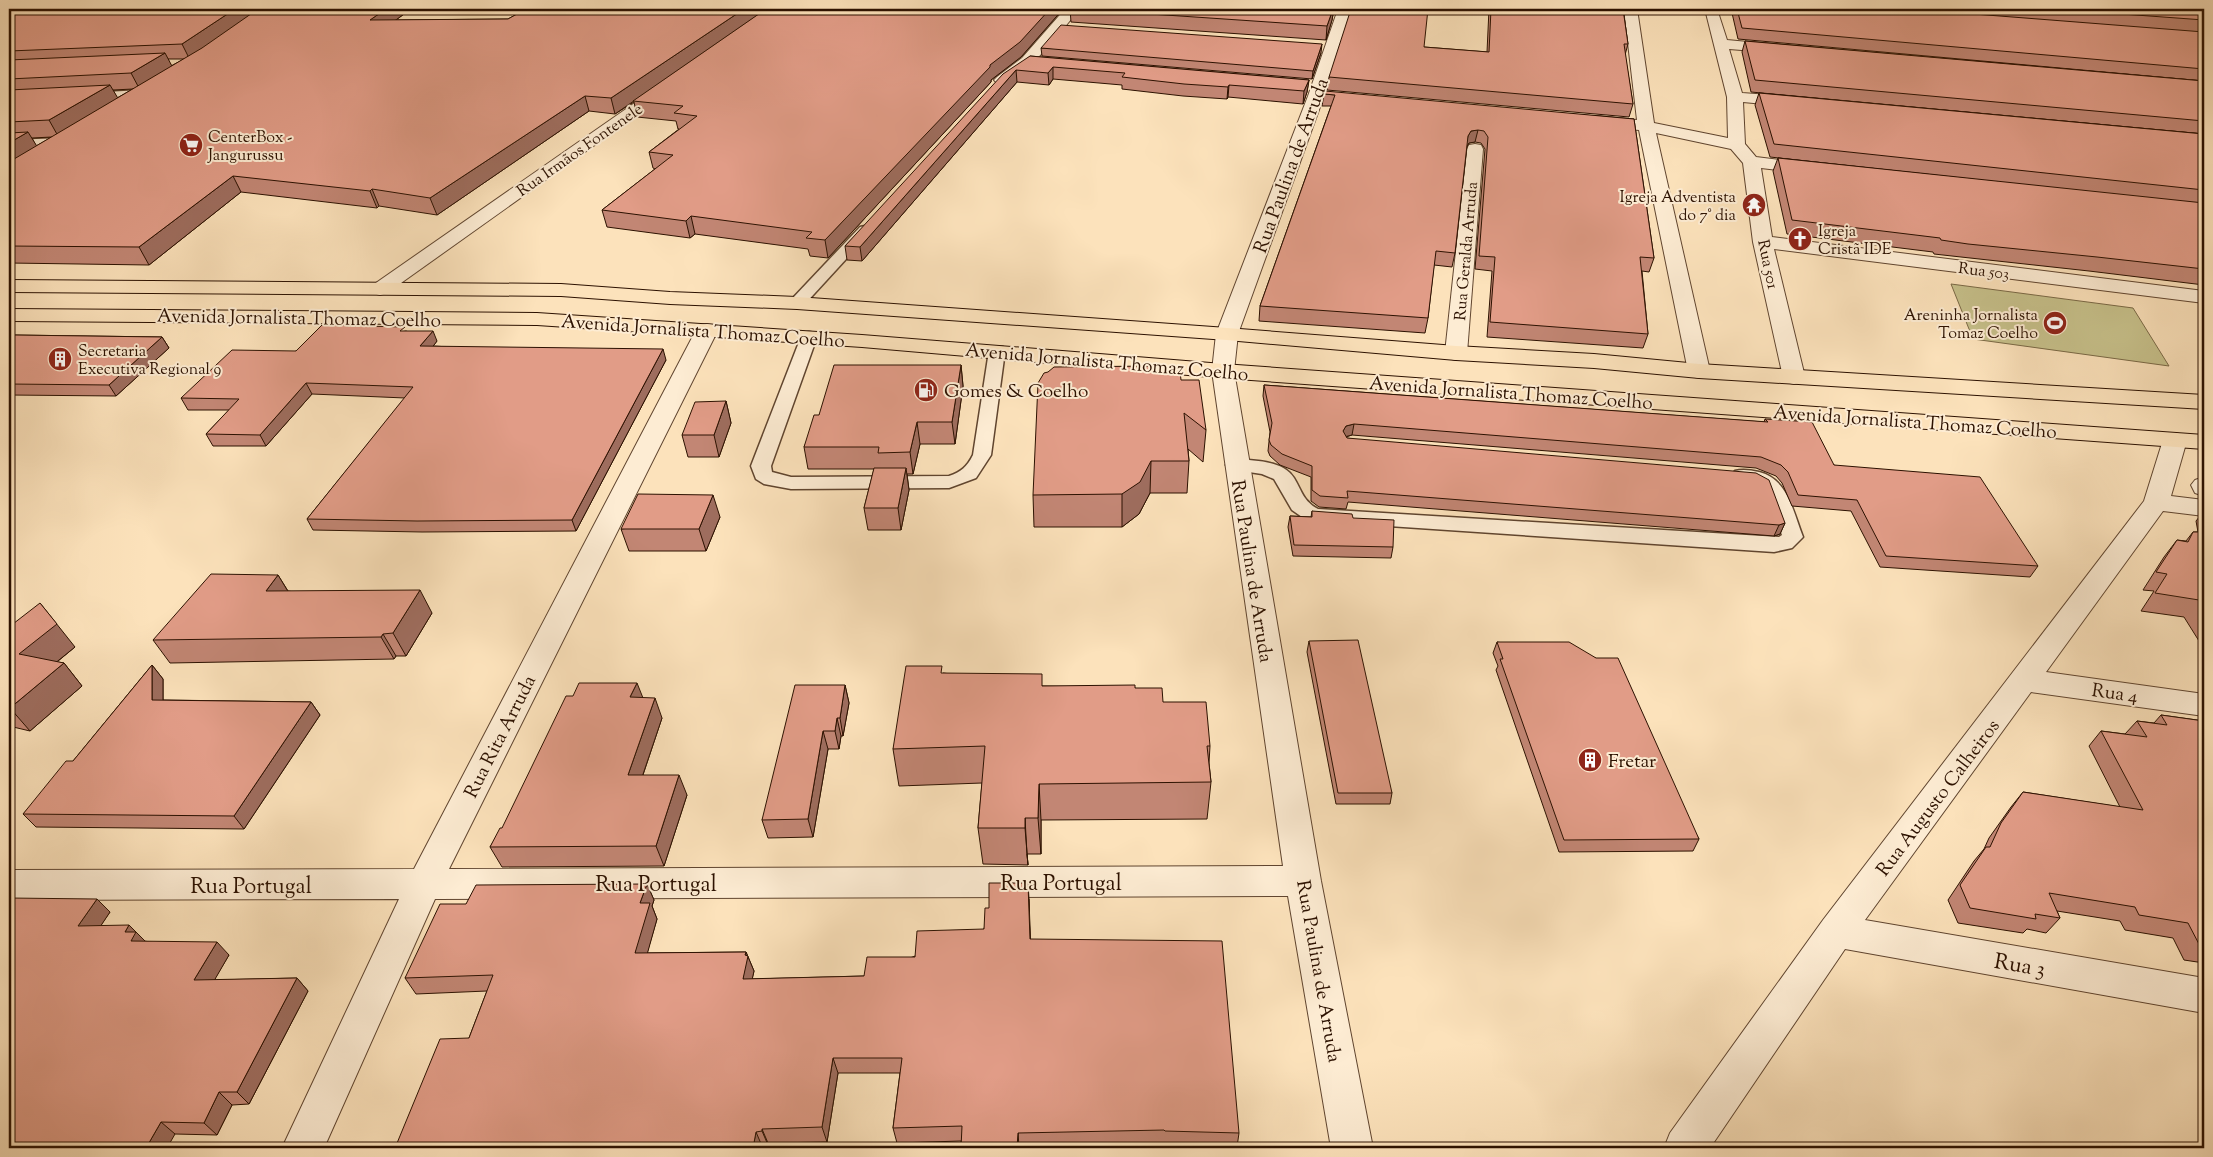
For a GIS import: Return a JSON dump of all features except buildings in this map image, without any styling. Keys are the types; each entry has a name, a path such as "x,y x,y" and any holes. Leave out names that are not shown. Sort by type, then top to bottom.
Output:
{"main road":[{"name":"Avenida Jornalista Thomaz Coelho","path":"9,286 561,290 670,298 797,303 1794,377 2204,402"},
{"path":"283,317 313,288"},
{"path":"537,319 561,290"},
{"name":"Avenida Jornalista Thomaz Coelho","path":"9,315 537,319 809,337 1223,371 2204,442"},
{"path":"1594,361 1603,399"}],"street":[{"path":"997,84 1027,61 1072,9"},
{"path":"1630,9 1646,126 1699,370"},
{"path":"1711,9 1735,97 1737,145 1751,162 1830,171"},
{"name":"Rua Paulina de Arruda","path":"1341,12 1327,46 1318,91 1228,334 1223,371 1236,465 1303,881 1352,1148"},
{"path":"1058,27 1078,29"},
{"path":"1721,44 1800,51"},
{"path":"1027,61 1047,63"},
{"name":"Rua Irmãos Fontenele","path":"380,289 680,77"},
{"path":"1300,84 1336,98"},
{"path":"118,108 156,85"},
{"path":"1735,97 1813,104"},
{"path":"1578,120 1646,126 1737,145"},
{"path":"40,156 79,132"},
{"name":"Rua Geralda Arruda","path":"1456,353 1475,149"},
{"name":"Rua 501","path":"1751,162 1763,242 1794,377"},
{"name":"Rua 503","path":"1763,242 2204,297"},
{"name":"Rua Rita Arruda","path":"303,1148 424,884 706,330"},
{"name":"Rua Augusto Calheiros","path":"1685,1148 1836,931 2156,502 2175,440"},
{"path":"2156,502 2204,508"},
{"name":"Rua 4","path":"2025,680 2204,705"},
{"name":"Rua Portugal","path":"9,885 1303,881"},
{"name":"Rua 3","path":"1836,931 2204,996"}],"lane":[{"path":"75,97 142,94"},
{"path":"9,144 64,142"},
{"path":"797,303 876,218"},
{"path":"809,337 761,466 763,475 771,480 791,483 949,482 966,477 975,469 982,455 996,351"},
{"path":"1236,465 1269,469 1279,474 1286,480 1293,500 1300,508 1314,515 1774,545 1785,543 1793,537 1774,488 1768,482 1756,476 1727,474"}],"shaded area":[{"name":"Areninha Jornalista Tomaz Coelho","path":"1951,284 2133,308 2169,366 1973,339"}],"place":[{"name":"CenterBox - Jangurussu","path":"191,145"},
{"name":"Igreja Adventista do 7° dia","path":"1754,205"},
{"name":"Igreja Cristã IDE","path":"1800,239"},
{"name":"Areninha Jornalista Tomaz Coelho","path":"2055,323"},
{"name":"Secretaria Executiva Regional 9","path":"60,359"},
{"name":"Gomes & Coelho","path":"926,390"},
{"name":"Fretar","path":"1590,760"}]}
